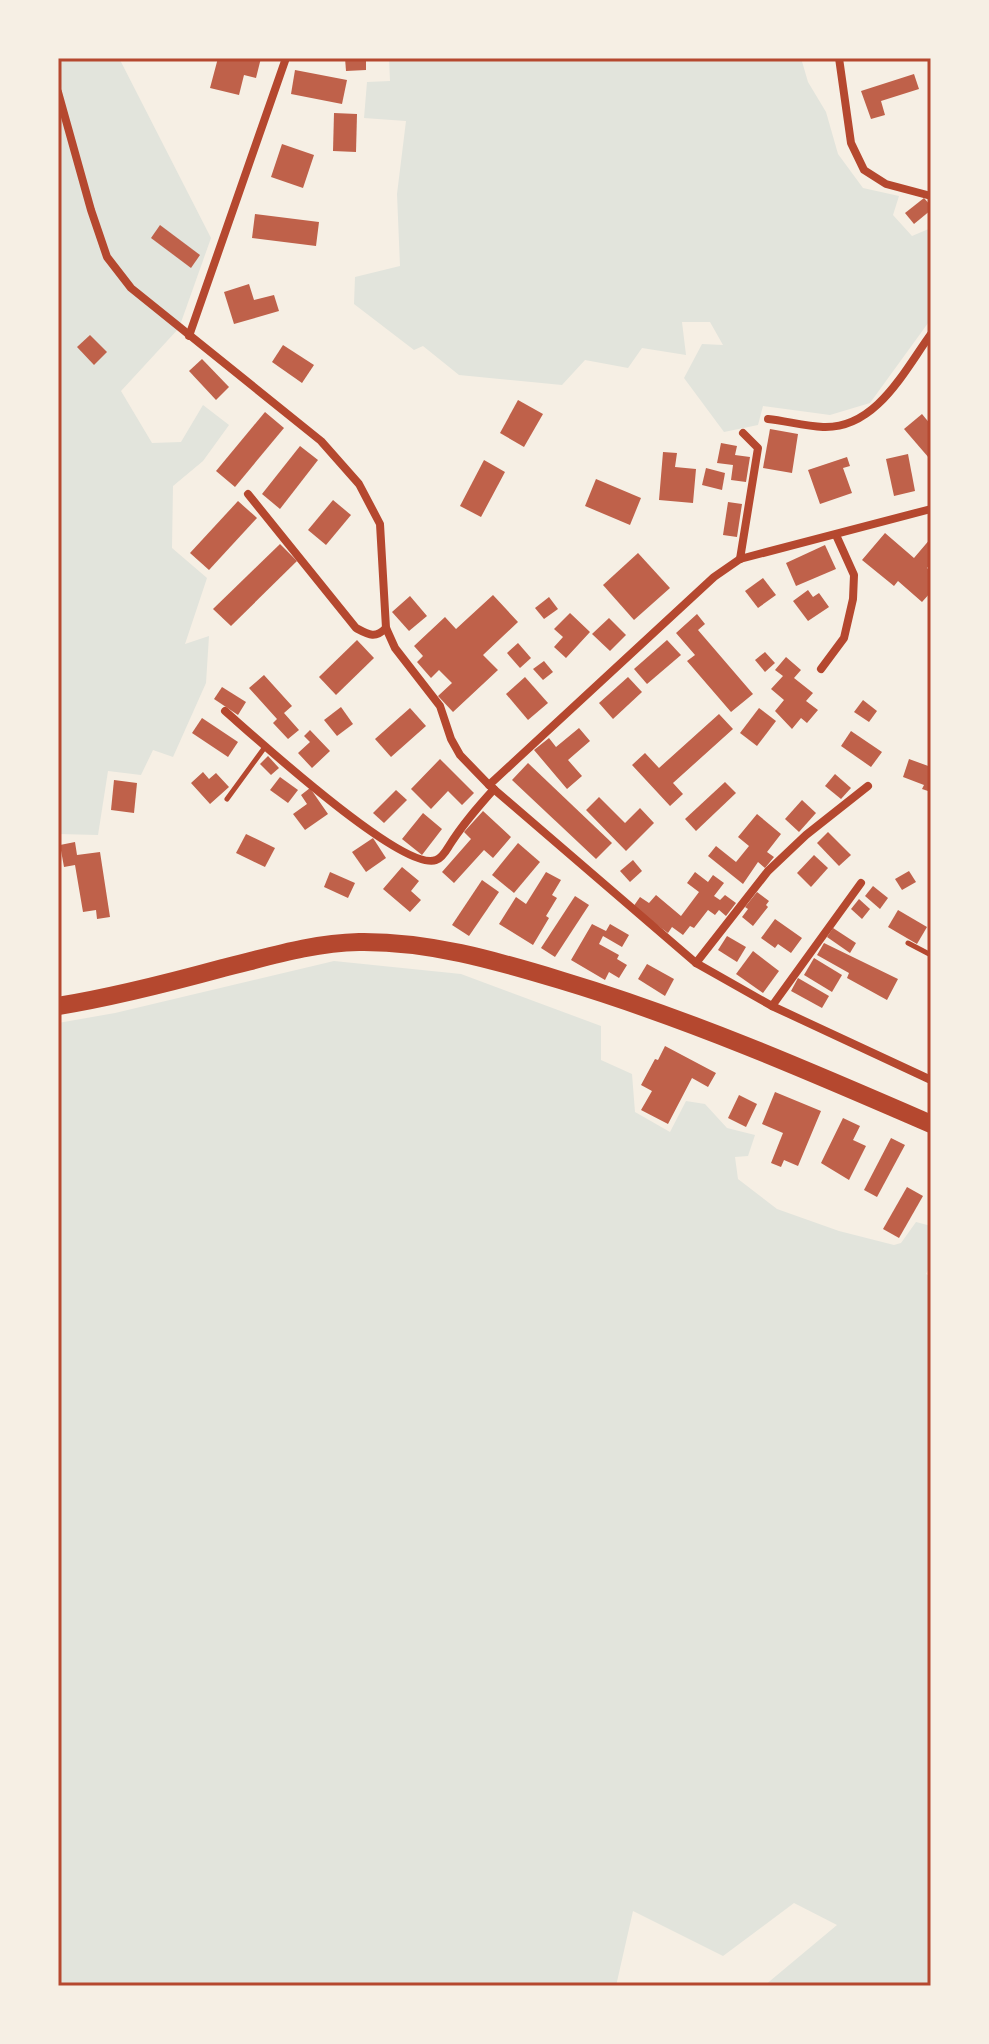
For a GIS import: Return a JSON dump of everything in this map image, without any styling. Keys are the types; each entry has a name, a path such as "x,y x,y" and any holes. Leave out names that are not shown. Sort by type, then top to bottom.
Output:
{"highway":[{"path":"58,1006 115,997 303,947 359,942 411,945 481,957 652,1009 720,1034 931,1124"}],"street":[{"path":"189,336 286,58"},
{"path":"839,58 851,143 864,170 886,184 931,196"},
{"path":"58,92 107,257 131,288 321,441 359,484 380,524 386,628 395,648 440,706 460,755 492,787 696,963 772,1006 931,1080"},
{"path":"768,419 825,427 848,424 858,419 880,403 931,334"},
{"path":"740,559 758,448 743,433"},
{"path":"248,494 356,628 370,636 379,635 386,628"},
{"path":"225,711 337,806 406,854 423,861 436,860 444,854 463,823 492,787 714,577 740,559 931,509"},
{"path":"821,669 844,638 853,599 854,575 836,535"},
{"path":"696,963 768,871 806,835 868,786"},
{"path":"772,1006 861,883"}],"lane":[{"path":"227,799 266,746"},
{"path":"908,943 931,955"}],"shaded area":[{"path":"58,58 119,58 211,238 179,328 121,391 152,443 181,442 203,405 229,425 203,461 173,486 172,548 207,578 185,644 209,636 206,683 173,757 153,750 141,775 108,771 98,835 58,834"},
{"path":"389,58 801,58 808,82 826,112 838,154 863,188 899,196 893,215 912,236 931,228 931,319 870,403 830,415 763,406 758,425 724,432 684,378 702,344 723,345 710,322 682,322 686,355 642,348 628,368 585,360 562,385 459,375 423,346 414,350 354,304 355,277 400,266 397,194 406,121 364,118 367,82 390,81"},
{"path":"334,961 461,974 601,1026 601,1060 632,1074 635,1112 670,1132 686,1101 705,1104 727,1128 755,1135 748,1156 735,1157 738,1179 777,1209 839,1231 894,1245 901,1243 916,1222 931,1226 931,1264 926,1274 931,1277 931,1986 764,1986 837,1925 794,1903 723,1956 633,1911 616,1986 58,1986 58,1023 115,1013"}],"building":[{"path":"218,58 261,58 256,78 244,75 239,95 210,88"},
{"path":"345,58 366,58 366,70 346,71"},
{"path":"295,70 347,80 342,104 291,94"},
{"path":"914,74 919,89 881,101 885,115 871,119 861,91"},
{"path":"334,113 357,114 356,152 333,151"},
{"path":"282,144 314,155 303,188 271,177"},
{"path":"924,198 931,210 914,224 905,213"},
{"path":"255,214 319,222 316,246 252,238"},
{"path":"160,225 200,255 191,268 151,238"},
{"path":"249,284 254,300 274,295 279,311 234,324 224,292"},
{"path":"90,335 107,352 94,365 77,347"},
{"path":"283,345 314,365 302,383 272,362"},
{"path":"202,359 229,387 216,400 189,371"},
{"path":"518,400 543,414 524,447 500,433"},
{"path":"265,412 284,428 235,487 216,471"},
{"path":"922,414 931,425 929,458 904,429"},
{"path":"770,429 798,434 792,473 763,468"},
{"path":"721,443 737,446 735,455 750,457 746,482 731,480 733,465 717,463"},
{"path":"300,446 318,460 280,509 262,494"},
{"path":"663,452 677,453 675,467 696,469 693,503 659,500"},
{"path":"908,454 915,491 894,496 886,459"},
{"path":"847,457 850,466 843,468 852,493 820,504 808,470"},
{"path":"484,460 505,472 481,517 460,506"},
{"path":"706,468 725,473 722,490 702,485"},
{"path":"596,479 641,498 630,525 585,506"},
{"path":"333,500 351,515 326,545 308,530"},
{"path":"238,501 257,518 209,570 190,553"},
{"path":"728,502 742,504 737,537 723,535"},
{"path":"885,533 914,558 931,538 931,563 927,568 931,572 931,592 922,602 898,581 894,586 862,560"},
{"path":"280,544 297,561 231,626 213,609"},
{"path":"825,545 836,569 796,586 786,563"},
{"path":"638,553 670,588 634,620 603,585"},
{"path":"763,578 776,595 758,608 745,591"},
{"path":"808,590 813,597 819,593 829,607 808,621 793,601"},
{"path":"493,595 518,622 483,655 498,670 453,712 438,696 452,683 439,670 431,678 417,662 423,656 414,646 445,617 456,629"},
{"path":"410,596 427,616 409,631 392,612"},
{"path":"549,597 558,609 544,619 535,608"},
{"path":"570,613 590,632 566,658 554,647 563,637 554,629"},
{"path":"697,614 705,624 698,630 753,694 731,712 687,661 695,655 676,633"},
{"path":"609,618 626,635 610,651 592,634"},
{"path":"357,640 374,658 336,695 319,677"},
{"path":"667,640 681,655 647,684 634,669"},
{"path":"518,643 531,658 520,668 507,653"},
{"path":"765,652 775,663 765,672 755,660"},
{"path":"786,657 801,670 794,678 813,693 806,701 818,710 807,723 801,718 792,729 775,711 784,700 771,689 783,676 775,670"},
{"path":"544,661 553,672 543,680 533,669"},
{"path":"264,675 292,706 284,713 299,730 288,739 273,723 277,719 249,688"},
{"path":"525,677 548,703 528,720 506,694"},
{"path":"628,677 642,692 613,719 599,703"},
{"path":"222,687 246,702 238,715 214,699"},
{"path":"863,700 877,711 869,722 854,712"},
{"path":"341,707 353,724 337,736 324,720"},
{"path":"410,708 426,726 391,757 375,739"},
{"path":"759,708 776,721 757,746 740,733"},
{"path":"719,714 733,729 673,783 683,794 670,806 632,765 645,753 659,768"},
{"path":"202,718 238,742 228,757 192,733"},
{"path":"579,728 590,741 568,760 582,776 567,789 534,750 549,738 556,747"},
{"path":"310,730 330,751 312,768 298,753 310,742 304,736"},
{"path":"851,731 882,752 871,767 841,746"},
{"path":"268,756 279,768 271,775 260,764"},
{"path":"440,759 474,793 462,805 448,791 431,809 411,789"},
{"path":"909,759 931,767 931,792 922,789 924,785 903,777"},
{"path":"528,763 612,843 596,859 512,780"},
{"path":"203,772 209,779 216,773 229,787 210,804 191,783"},
{"path":"835,774 851,788 841,799 825,786"},
{"path":"280,777 298,790 288,803 270,790"},
{"path":"114,780 137,783 134,813 111,810"},
{"path":"725,782 736,793 696,831 685,819"},
{"path":"310,788 328,814 305,830 293,814 307,804 301,795"},
{"path":"396,790 407,800 384,823 373,813"},
{"path":"599,797 625,823 640,808 654,823 626,851 586,810"},
{"path":"802,800 816,813 799,832 785,819"},
{"path":"483,811 511,837 493,858 484,850 454,883 442,872 471,839 464,832"},
{"path":"423,813 442,829 422,855 402,839"},
{"path":"757,814 781,834 767,852 774,857 765,868 758,862 743,884 708,856 716,846 736,862 749,846 738,837"},
{"path":"828,832 851,855 839,866 817,843"},
{"path":"246,834 275,848 265,867 236,853"},
{"path":"373,838 386,858 366,872 352,852"},
{"path":"75,842 77,855 100,852 110,917 97,919 96,910 83,912 75,865 64,867 60,845"},
{"path":"518,843 540,862 514,893 492,875"},
{"path":"814,855 828,868 811,887 797,873"},
{"path":"633,860 642,871 630,882 620,871"},
{"path":"402,867 419,881 411,891 421,900 410,912 383,889"},
{"path":"909,871 916,882 902,890 895,879"},
{"path":"330,872 355,883 348,898 324,887"},
{"path":"546,872 561,880 552,895 557,898 546,916 549,918 533,945 499,924 516,897 526,904"},
{"path":"695,872 708,882 713,875 724,883 714,896 720,900 725,895 736,903 726,916 719,910 715,915 708,910 694,928 690,926 683,935 672,927 668,933 633,907 640,897 649,903 656,895 681,916 699,892 687,883"},
{"path":"482,880 499,892 469,936 452,925"},
{"path":"873,886 888,898 880,909 865,896"},
{"path":"757,892 769,901 753,926 742,917 748,909 745,907"},
{"path":"575,896 589,905 555,957 541,948"},
{"path":"859,899 870,909 862,919 851,909"},
{"path":"898,910 927,927 917,944 888,927"},
{"path":"775,919 802,938 791,953 778,944 775,948 761,938"},
{"path":"592,924 606,931 610,924 629,935 622,947 603,936 599,944 619,955 617,959 627,965 619,978 609,972 605,980 571,960"},
{"path":"833,928 856,943 850,953 827,937"},
{"path":"727,936 746,947 737,962 718,950"},
{"path":"824,943 898,979 887,1000 847,978 849,973 817,955"},
{"path":"753,951 779,971 763,993 736,974"},
{"path":"814,958 842,975 832,992 804,975"},
{"path":"647,964 674,979 665,996 638,979"},
{"path":"798,978 829,996 822,1008 791,991"},
{"path":"665,1046 716,1073 708,1087 692,1078 668,1124 641,1110 652,1091 641,1085"},
{"path":"775,1092 821,1111 798,1166 784,1160 781,1167 771,1163 783,1133 762,1124"},
{"path":"739,1095 757,1104 746,1127 728,1118"},
{"path":"843,1118 860,1126 853,1140 866,1146 849,1180 821,1163"},
{"path":"891,1138 905,1145 877,1197 864,1190"},
{"path":"907,1187 923,1196 899,1238 883,1229"}]}
